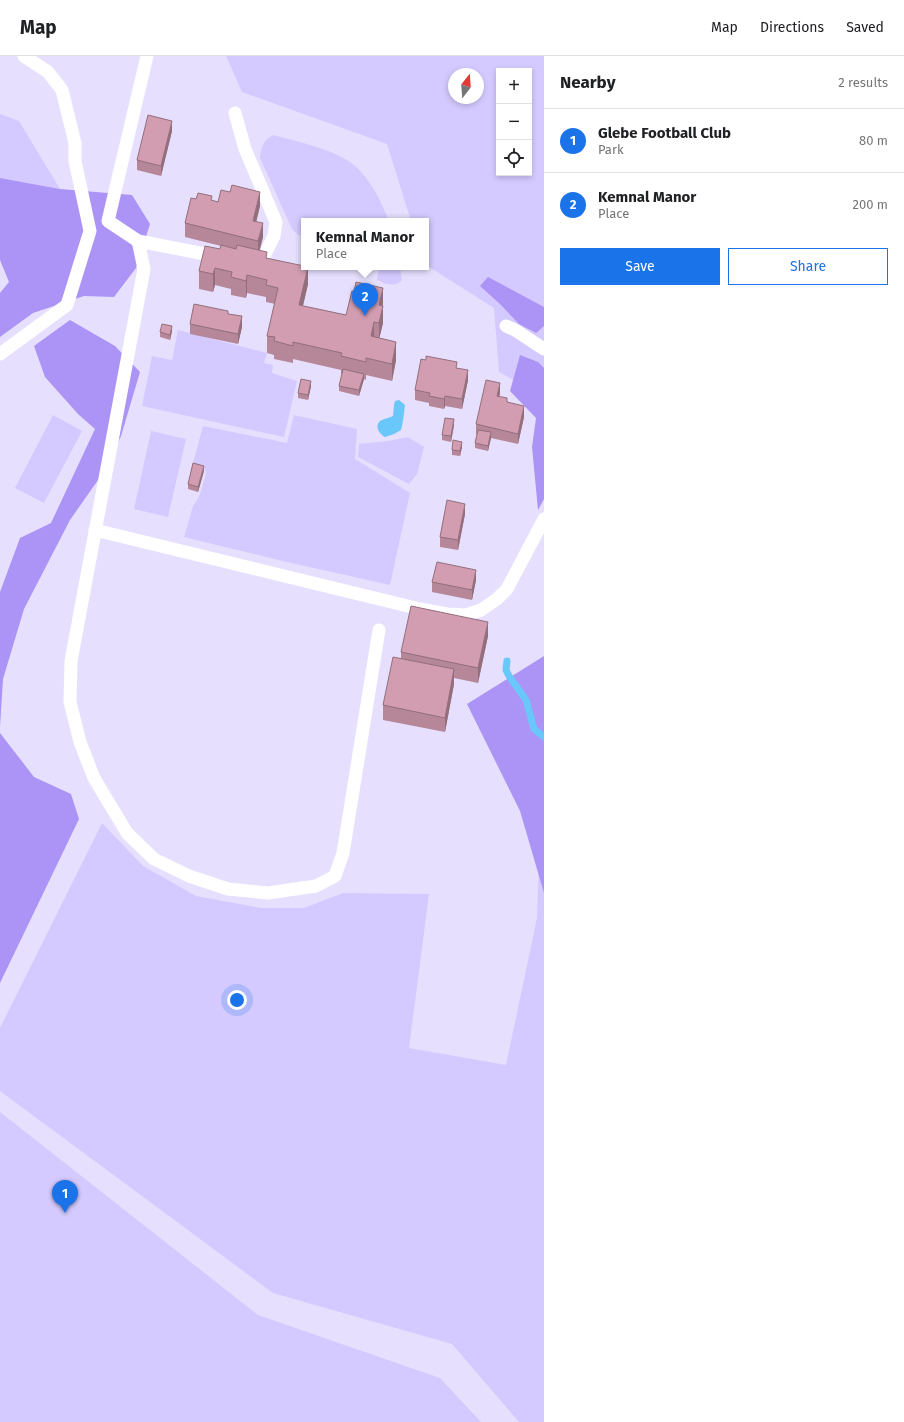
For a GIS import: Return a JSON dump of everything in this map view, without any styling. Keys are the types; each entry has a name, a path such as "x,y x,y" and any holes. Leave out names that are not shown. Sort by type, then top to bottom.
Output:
{"lane":[{"path":"0,354 67,305 90,231 75,161 75,143 62,90 48,72 24,56"},
{"path":"147,56 108,222 138,241 232,258"},
{"path":"235,112 245,149 276,222 274,236 261,262 246,260"},
{"path":"138,241 144,269 71,661 70,702 80,742 94,778 127,833 154,859 188,876 228,889 268,893 316,886 335,876 342,853 379,630"},
{"path":"506,326 515,330 544,349"},
{"path":"95,530 420,609 446,614 466,615 481,610 497,599 506,589 544,519"}],"shaded area":[{"path":"226,56 544,56 544,397 499,372 494,308 429,267 429,218 410,218 387,144 242,92"},
{"path":"0,114 19,121 60,189 0,178"},
{"path":"273,135 318,147 351,163 371,185 377,194 388,218 301,218 301,236 298,235 292,229 260,158 261,150 267,139"},
{"path":"0,178 60,189 132,195 150,224 136,268 114,297 84,296 33,313 0,337 0,293 9,282 0,260"},
{"path":"379,270 400,270 402,280 396,284 387,284 377,280"},
{"path":"488,277 544,307 544,326 536,333 519,324 480,286"},
{"path":"70,320 115,346 140,372 121,436 105,470 70,520 24,609 3,679 0,727 0,592 20,538 51,523 95,429 78,414 45,377 34,346"},
{"path":"178,330 267,353 264,363 273,365 272,373 297,381 284,437 142,406 152,356 172,360"},
{"path":"520,355 538,362 544,368 544,499 538,510 532,447 536,418 510,391"},
{"path":"53,415 82,431 44,503 15,488"},
{"path":"294,415 357,429 355,459 410,493 390,585 184,537 193,506 199,497 206,474 205,469 193,463 203,426 287,443"},
{"path":"151,431 186,439 168,517 134,509"},
{"path":"408,437 424,447 417,474 409,484 358,457 359,444"},
{"path":"544,656 544,893 520,811 467,704"},
{"path":"544,699 544,1422 519,1422 452,1344 273,1293 0,1091 0,1028 102,823 143,866 196,896 261,908 304,908 343,893 429,894 409,1048 506,1065 537,918"},
{"path":"0,733 34,777 71,794 79,819 0,983"},
{"path":"0,1112 258,1315 440,1378 481,1422 0,1422"}],"water":[{"path":"399,400 405,405 401,430 385,437 378,430 378,423 381,420 393,416 395,401"}],"building":[{"path":"148,115 172,121 161,166 137,160"},
{"path":"232,185 260,192 253,221 263,223 258,241 185,223 191,198 196,199 198,193 212,196 211,200 218,202 221,190 230,192"},
{"path":"221,245 236,249 237,245 267,252 266,258 301,265 301,270 307,270 299,305 346,315 352,291 354,292 356,282 383,288 379,305 383,306 379,323 374,322 371,336 396,342 392,364 366,358 366,362 341,356 342,353 293,342 293,346 274,341 275,337 267,336 278,288 266,285 267,280 247,275 246,281 231,277 232,272 215,268 213,274 199,271 205,246 220,249"},
{"path":"194,304 228,311 228,314 242,316 238,334 190,324"},
{"path":"162,324 172,326 170,335 160,332"},
{"path":"426,356 457,362 456,368 468,370 462,399 445,396 444,399 429,396 430,393 415,390 421,359 426,360"},
{"path":"343,369 364,374 359,390 339,386"},
{"path":"301,379 311,381 308,395 298,393"},
{"path":"486,380 500,383 497,396 507,398 507,402 524,406 518,434 476,424"},
{"path":"445,418 454,419 451,436 442,435"},
{"path":"478,430 491,432 488,446 475,443"},
{"path":"453,440 462,442 460,451 452,450"},
{"path":"193,463 204,466 198,487 188,484"},
{"path":"447,500 465,504 458,540 440,537"},
{"path":"437,562 476,570 472,590 432,582"},
{"path":"411,606 488,622 478,668 401,652"},
{"path":"393,657 454,669 445,718 383,705"}],"waterway":[{"path":"507,661 506,670 526,700 534,729 544,737"}],"place":[{"name":"Kemnal Manor","path":"365,316"},
{"name":"Glebe Football Club","path":"65,1213"}]}
